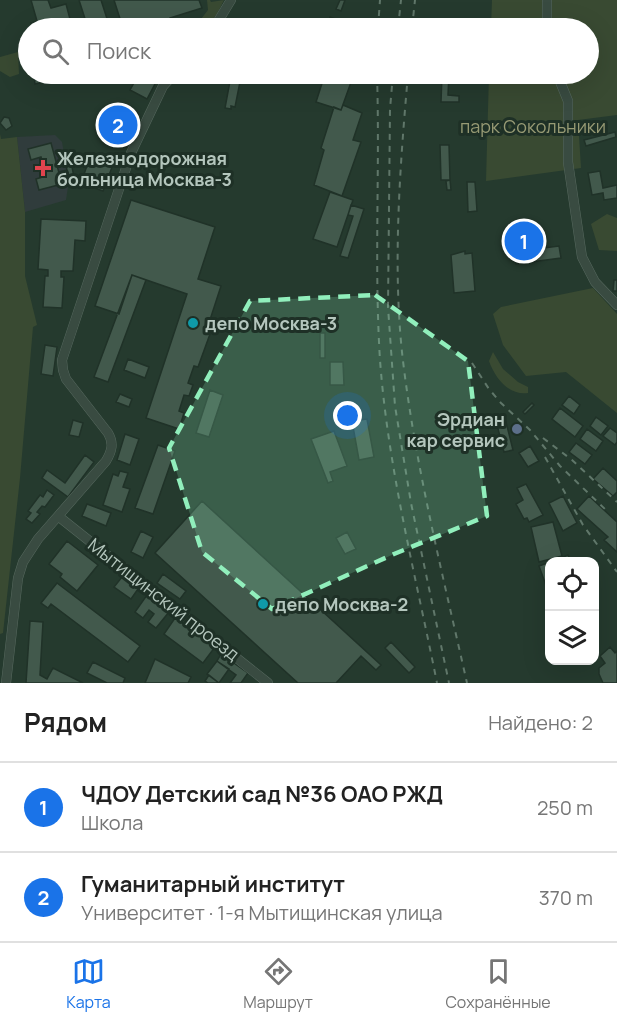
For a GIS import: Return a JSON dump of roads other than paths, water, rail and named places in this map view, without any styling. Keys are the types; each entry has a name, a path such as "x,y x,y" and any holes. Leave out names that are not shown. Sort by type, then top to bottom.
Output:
{"street":[{"path":"219,18 231,0"},
{"path":"547,0 547,18"},
{"path":"6,683 20,570 30,550 106,461 112,446 108,433 66,379 63,360 131,153 165,84"},
{"path":"561,84 568,101 568,162 582,257 595,282 617,305"},
{"name":"Мытищинский проезд","path":"58,516 268,683"}],"railway":[{"path":"379,18 380,0"},
{"path":"399,18 401,0"},
{"path":"413,18 415,0"},
{"path":"377,84 377,289 384,401 396,482 437,683"},
{"path":"392,84 388,307 395,406 411,503 449,683"},
{"path":"407,84 400,181 398,254 403,361 415,442 467,683"},
{"path":"472,363 501,403 530,430 560,466 607,511"},
{"path":"543,438 572,460 617,502"},
{"path":"545,457 583,525 617,572"}],"place":[{"name":"Гуманитарный институт","path":"118,125"},
{"name":"Железнодорожная больница Москва-3","path":"43,168"},
{"name":"ЧДОУ Детский сад №36 ОАО РЖД","path":"524,241"},
{"name":"депо Москва-3","path":"193,323"},
{"name":"Эрдиан кар сервис","path":"517,429"},
{"name":"депо Москва-2","path":"263,604"}],"park label":[{"name":"парк Сокольники","path":"533,126"}]}
